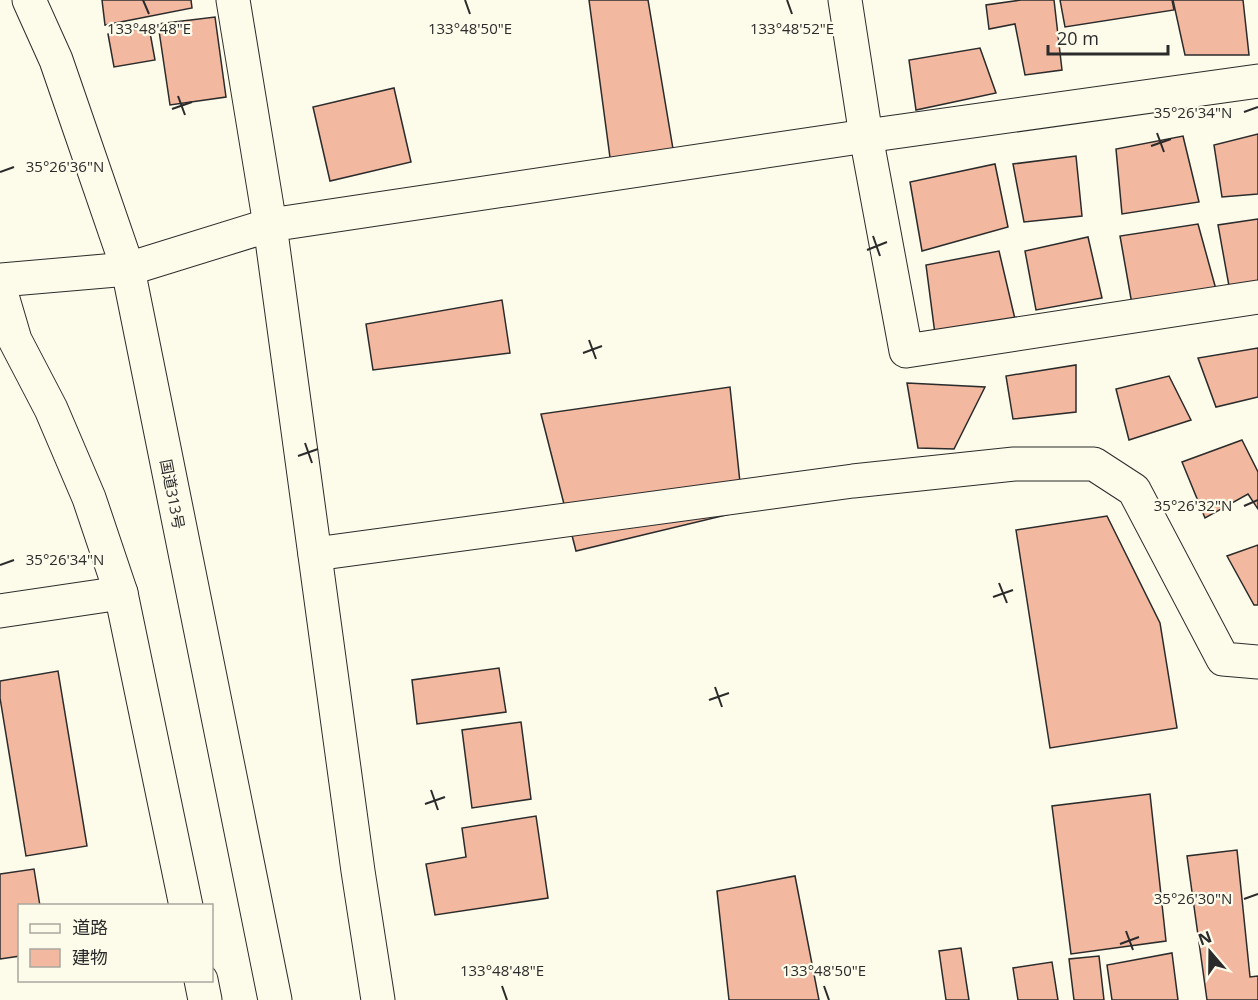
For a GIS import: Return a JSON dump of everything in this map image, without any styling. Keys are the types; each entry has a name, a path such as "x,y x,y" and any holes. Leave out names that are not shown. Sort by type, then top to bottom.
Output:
{"main road":[{"name":"国道313号","path":"29,0 56,60 128,269 276,1000"},
{"path":"233,0 270,225 358,871 378,1000"},
{"path":"845,0 866,136 906,351 1258,297"},
{"path":"0,280 128,269 270,225 866,136 1258,81"},
{"path":"0,289 15,340 51,409 89,498 122,593 186,904"},
{"path":"315,554 853,481 1014,464 1094,464 1134,490 1223,658 1258,662"},
{"path":"0,611 122,593"},
{"path":"201,982 205,1000"}],"building":[{"path":"102,0 191,0 192,8 105,25"},
{"path":"589,0 648,0 673,149 611,165"},
{"path":"1021,0 1054,0 1062,70 1025,75 1015,24 989,29 986,5"},
{"path":"1060,0 1172,0 1174,10 1065,27"},
{"path":"1173,0 1243,0 1249,55 1185,55"},
{"path":"215,17 226,97 170,105 158,24"},
{"path":"149,27 155,60 114,67 108,34"},
{"path":"980,48 996,93 916,110 909,60"},
{"path":"394,88 411,162 330,181 313,107"},
{"path":"1258,134 1258,194 1222,197 1214,145"},
{"path":"1183,136 1199,202 1122,214 1116,149"},
{"path":"1076,156 1082,216 1024,222 1013,164"},
{"path":"995,164 1008,227 922,251 910,182"},
{"path":"1258,219 1258,283 1229,286 1218,225"},
{"path":"1198,224 1217,293 1133,310 1120,236"},
{"path":"1088,237 1102,298 1036,310 1025,251"},
{"path":"999,251 1015,319 935,334 926,265"},
{"path":"502,300 510,353 373,370 366,324"},
{"path":"1258,348 1258,397 1216,407 1198,358"},
{"path":"1076,365 1076,412 1013,419 1006,376"},
{"path":"1169,376 1191,420 1129,440 1116,389"},
{"path":"907,383 985,387 954,449 918,448"},
{"path":"730,387 743,511 576,551 541,414"},
{"path":"1242,440 1258,472 1258,509 1248,494 1205,518 1182,462"},
{"path":"1107,516 1160,623 1177,728 1050,748 1016,530"},
{"path":"1258,545 1258,605 1254,605 1227,556"},
{"path":"499,668 506,712 417,724 412,680"},
{"path":"58,671 87,846 26,856 0,698 0,681"},
{"path":"521,722 531,799 472,808 462,730"},
{"path":"1150,794 1166,941 1071,954 1052,806"},
{"path":"536,816 548,898 435,915 426,864 466,857 462,828"},
{"path":"1237,850 1250,977 1258,976 1258,1000 1207,1000 1187,856"},
{"path":"34,869 40,904 18,904 18,956 0,959 0,874"},
{"path":"795,876 819,1000 729,1000 717,891"},
{"path":"961,948 969,1000 946,1000 939,951"},
{"path":"1172,953 1178,1000 1112,1000 1107,965"},
{"path":"1099,956 1104,1000 1074,1000 1069,959"},
{"path":"1052,962 1058,1000 1018,1000 1013,968"}]}
